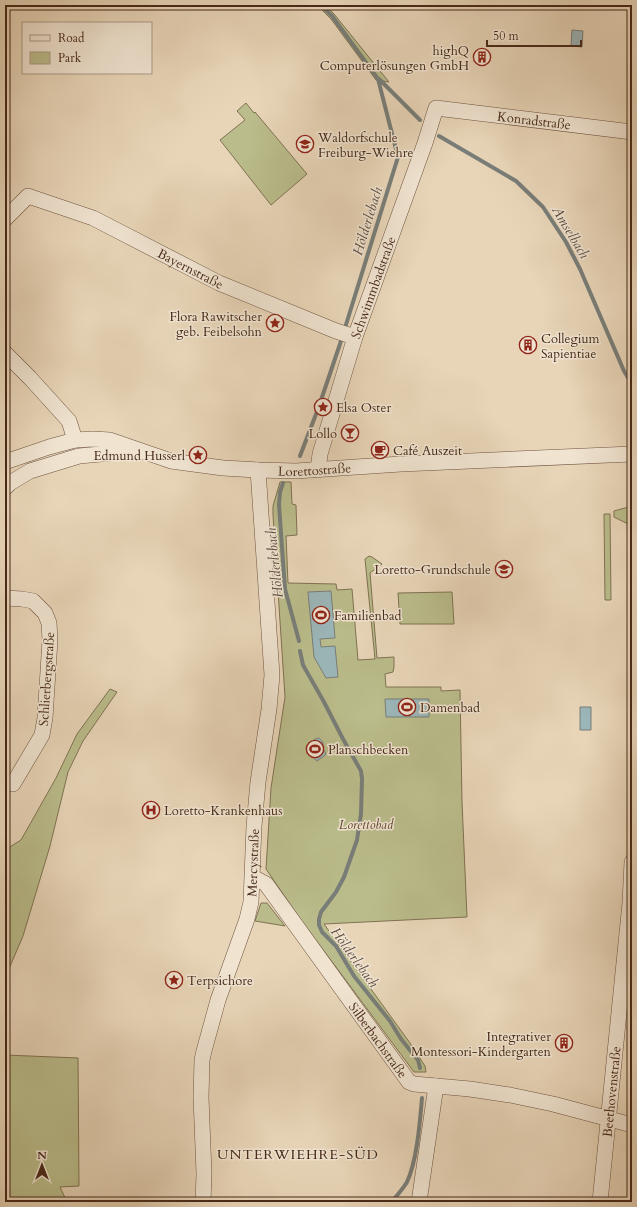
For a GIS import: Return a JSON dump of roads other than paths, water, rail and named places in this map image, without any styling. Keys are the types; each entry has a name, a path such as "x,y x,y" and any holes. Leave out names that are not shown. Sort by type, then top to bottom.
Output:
{"street":[{"name":"Konradstraße","path":"436,108 632,132"},
{"name":"Schwimmbadstraße","path":"318,470 320,454 346,334 425,143 436,108"},
{"name":"Bayernstraße","path":"5,219 28,196 93,218 219,282 346,334"},
{"path":"5,353 69,421 75,440"},
{"name":"Lorettostraße","path":"5,462 75,440 93,439 110,440 171,461 223,468 258,470 318,470 401,464 632,454"},
{"path":"5,488 10,483 30,471 79,456 112,453 125,446"},
{"name":"Mercystraße","path":"203,1202 204,1174 201,1079 204,1051 218,1000 247,919 250,902 258,782 269,709 272,675 258,470"},
{"name":"Schlierbergstraße","path":"5,598 33,601 45,613 49,623 50,640 45,718 42,735 13,784"},
{"name":"Beethovenstraße","path":"600,1202 630,903 632,862"},
{"name":"Silberbachstraße","path":"252,877 266,884 405,1078 426,1085"},
{"path":"419,1202 426,1085 510,1095 553,1104 632,1125"}],"water":[{"path":"572,30 583,31 582,47 571,46"},
{"name":"Familienbad","path":"331,591 335,638 320,639 321,647 335,646 338,677 326,678 314,657 308,592"},
{"name":"Damenbad","path":"385,699 429,699 429,717 386,717"},
{"path":"580,707 591,707 591,730 580,730"},
{"name":"Planschbecken","path":"319,738 323,745 319,747 319,749 324,750 326,754 317,761 314,759 310,748 312,741"}],"waterway":[{"name":"Hölderlebach","path":"300,456 340,344 398,157 378,79 332,16 321,5"},
{"name":"Amselbach","path":"379,79 420,120"},
{"name":"Amselbach","path":"439,136 516,181 543,207 566,242 580,269 624,371 632,384"},
{"name":"Hölderlebach","path":"283,483 280,492 279,505 285,589 299,641"},
{"name":"Hölderlebach","path":"300,651 303,665 361,771 362,779 361,814 357,840 344,877 336,892 321,912 319,925 322,932 336,946 354,976 390,1021 401,1039 418,1060 420,1068"},
{"name":"Hölderlebach","path":"392,1202 407,1182 413,1163 418,1141 422,1098"}],"place":[{"name":"highQ Computerlösungen GmbH","path":"482,57"},
{"name":"Waldorfschule Freiburg-Wiehre","path":"305,144"},
{"name":"Flora Rawitscher geb. Feibelsohn","path":"275,323"},
{"name":"Collegium Sapientiae","path":"528,345"},
{"name":"Elsa Oster","path":"323,407"},
{"name":"Lollo","path":"350,433"},
{"name":"Café Auszeit","path":"380,450"},
{"name":"Edmund Husserl","path":"198,455"},
{"name":"Loretto-Grundschule","path":"504,569"},
{"name":"Familienbad","path":"321,615"},
{"name":"Damenbad","path":"407,707"},
{"name":"Planschbecken","path":"315,749"},
{"name":"Loretto-Krankenhaus","path":"151,810"},
{"name":"Terpsichore","path":"174,980"},
{"name":"Integrativer Montessori-Kindergarten","path":"564,1043"}],"district":[{"name":"UNTERWIEHRE-SÜD","path":"298,1154"}],"park label":[{"name":"Lorettobad","path":"366,824"}]}
